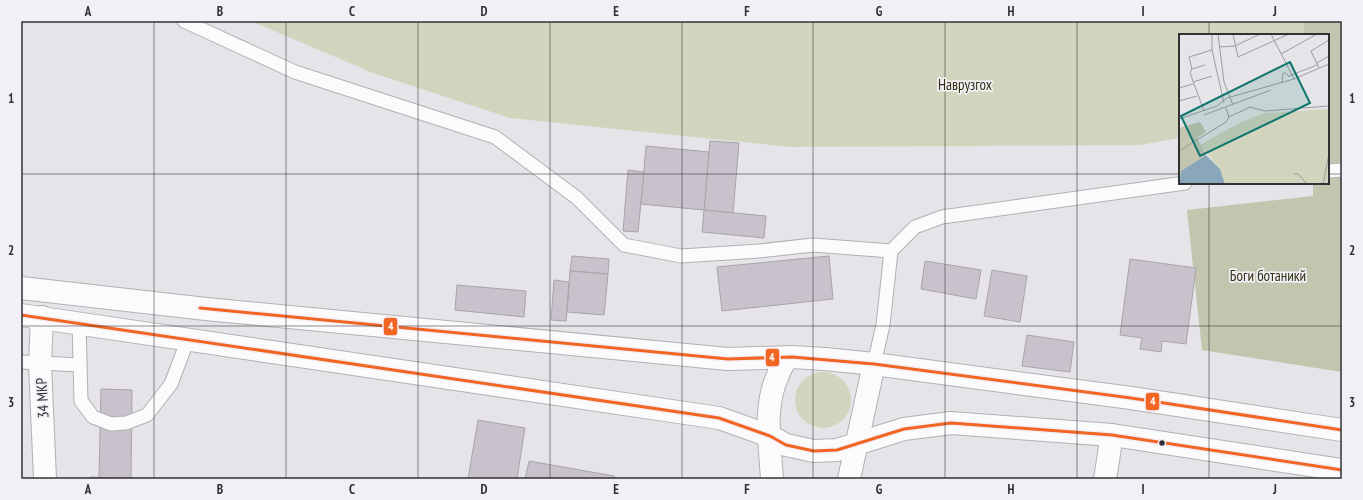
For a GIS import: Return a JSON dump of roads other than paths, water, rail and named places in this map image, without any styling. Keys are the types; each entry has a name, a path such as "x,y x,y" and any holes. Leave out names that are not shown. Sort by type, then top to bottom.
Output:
{"main road":[{"path":"31,289 214,310 728,359 792,357 874,364 1131,398 1342,430"},
{"name":"34 МКР","path":"31,289 42,317 31,363 46,479"},
{"path":"21,315 718,418 770,436 786,445 814,451 837,450 904,429 951,422 1112,435 1342,470"},
{"path":"772,479 768,424 772,394 777,376 786,358"},
{"path":"849,479 874,364"},
{"path":"1105,479 1112,435"}],"lane":[{"path":"184,21 295,72 495,137 577,198 624,245 681,256 759,251 813,245 891,251"},
{"path":"1329,171 1342,170"},
{"path":"874,364 883,325 891,251 915,228 942,217 1179,184"},
{"path":"79,323 81,400 93,417 111,424 126,423 147,415 171,384 188,339"},
{"path":"31,363 80,365"}],"park label":[{"name":"Наврузгох","path":"965,84"},
{"name":"Боги ботаникй","path":"1268,275"}]}
